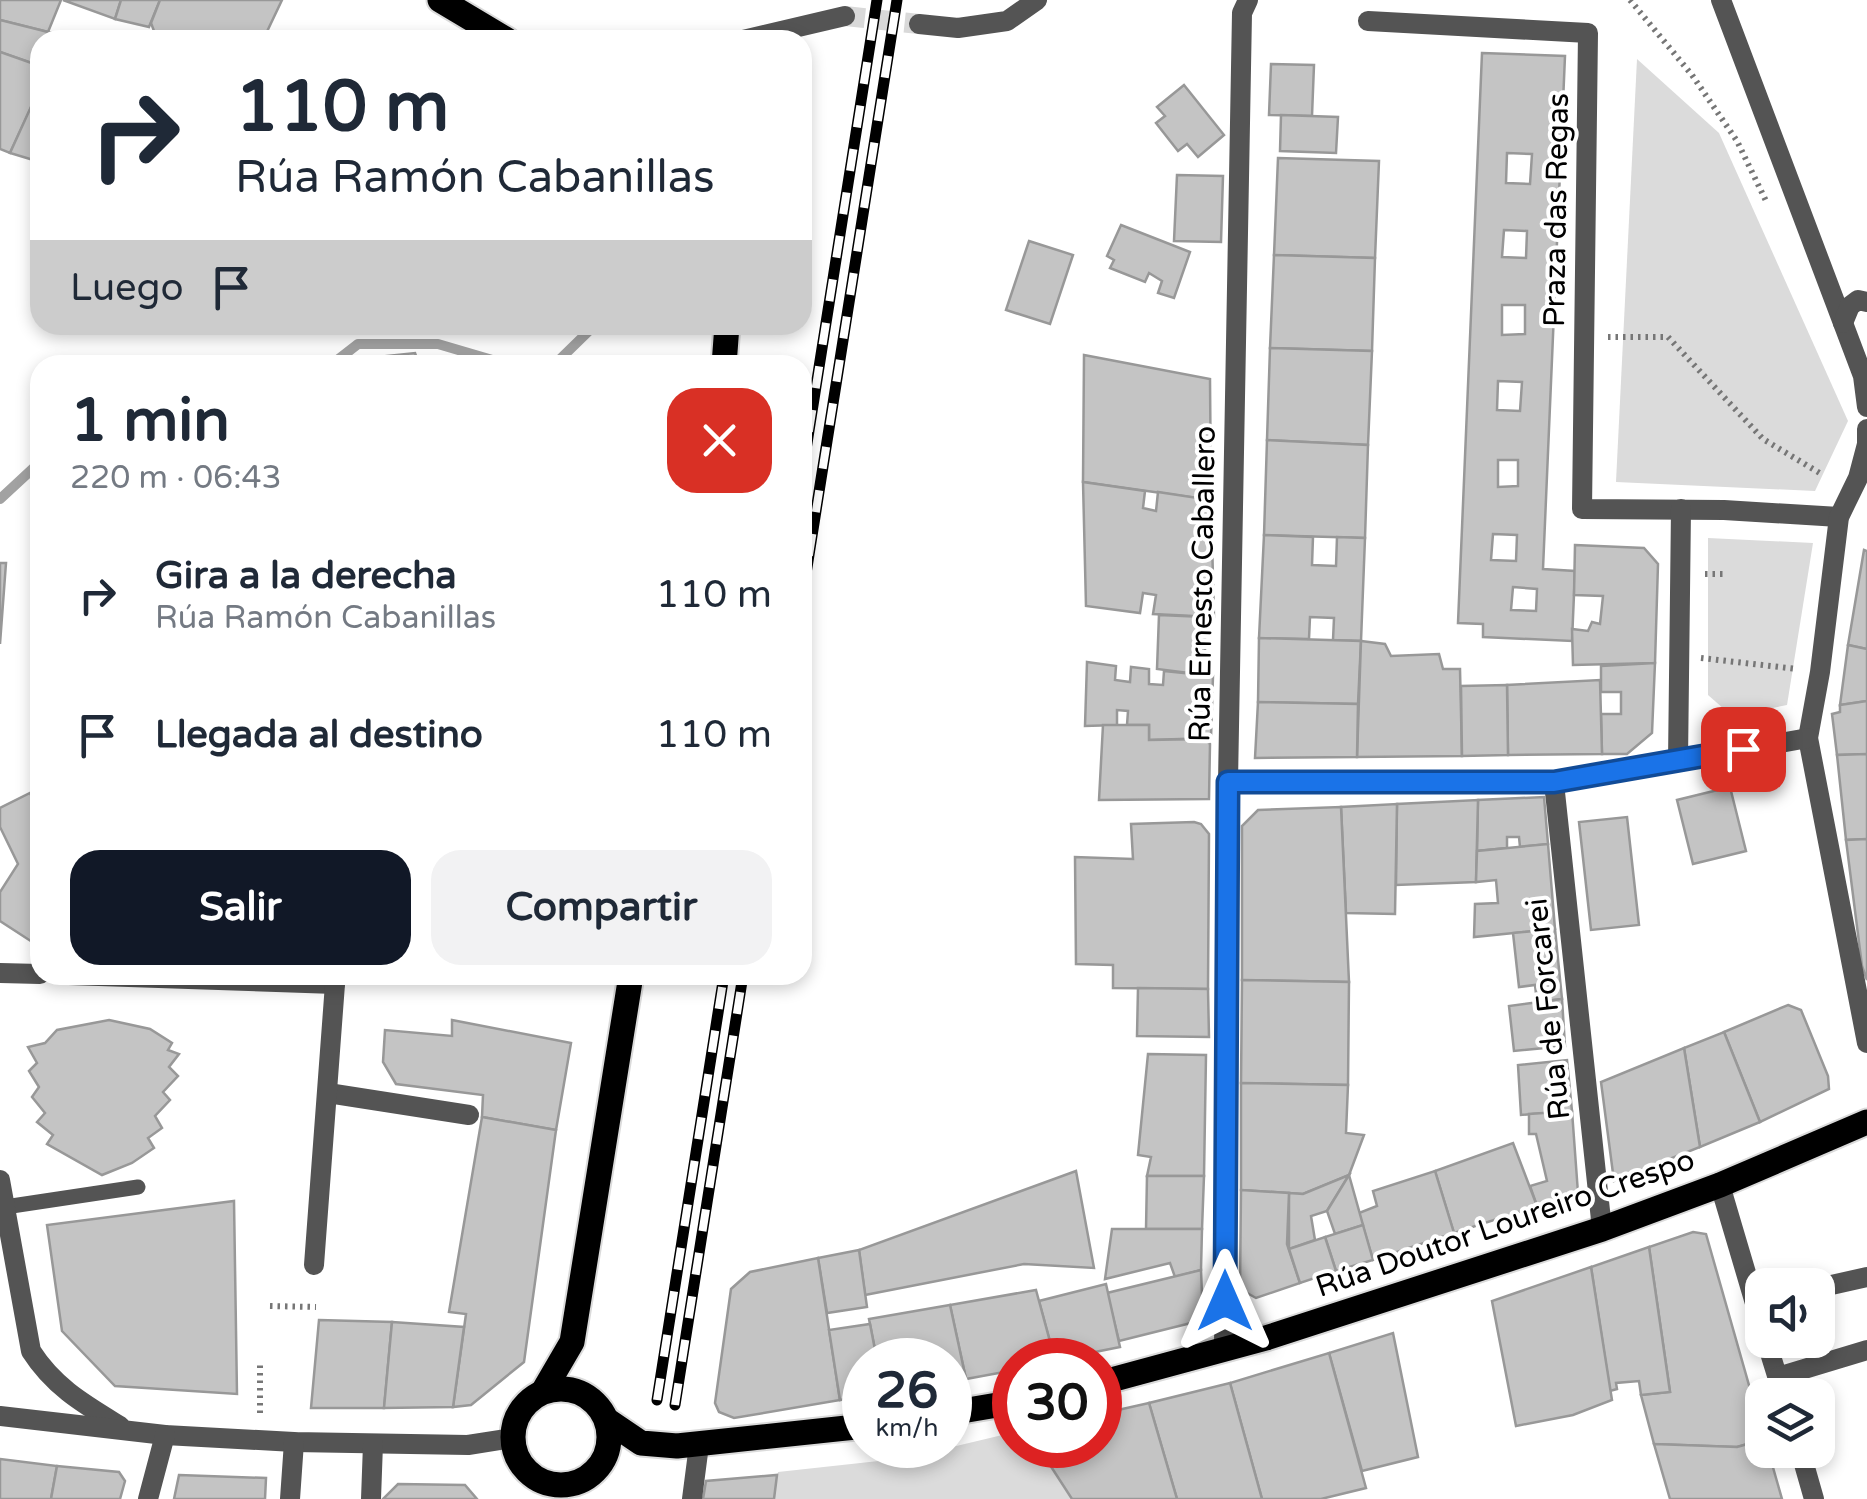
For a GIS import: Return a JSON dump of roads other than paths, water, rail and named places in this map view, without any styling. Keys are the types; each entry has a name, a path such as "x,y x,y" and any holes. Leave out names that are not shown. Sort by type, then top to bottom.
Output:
{"main road":[{"path":"440,0 490,30"},
{"path":"606,1420 608,1449 593,1474 552,1492 524,1470 516,1456 512,1438 520,1410 544,1390 572,1342 629,985"},
{"name":"Rúa Doutor Loureiro Crespo","path":"1122,1377 1224,1350 1602,1229 1720,1185 1867,1122"},
{"path":"572,1342 590,1398 606,1420 641,1442 657,1446 699,1445 842,1429"},
{"path":"544,1390 562,1388 590,1398"}],"street":[{"path":"918,24 958,28 1007,21 1037,0"},
{"name":"Rúa Ernesto Caballero","path":"1224,1350 1228,782 1242,13 1248,0"},
{"path":"1720,0 1864,376 1867,408"},
{"path":"786,30 845,16"},
{"name":"Praza das Regas","path":"1368,20 1588,33 1582,509 1682,509 1839,517"},
{"path":"1843,323 1850,306 1858,300 1867,302"},
{"path":"1867,429 1858,478 1839,517 1808,738 1867,1043"},
{"path":"1678,760 1682,509"},
{"path":"1228,782 1554,782 1808,738"},
{"name":"Rúa de Forcarei","path":"1554,782 1602,1229"},
{"path":"0,973 30,974"},
{"path":"314,1264 335,985"},
{"path":"328,1093 469,1114"},
{"path":"1720,1185 1748,1268"},
{"path":"2,1192 31,1351 46,1374 67,1394 127,1431"},
{"path":"1835,1284 1867,1277"},
{"path":"1799,1378 1867,1350"},
{"path":"0,1416 165,1436 294,1442 468,1445 512,1438"},
{"path":"148,1499 165,1436"},
{"path":"290,1499 294,1442"},
{"path":"370,1499 373,1444"},
{"path":"692,1499 699,1445"},
{"path":"1805,1468 1814,1499"}],"lane":[{"path":"2,1192 138,1186"}],"waterway":[{"path":"564,355 585,335"},
{"path":"344,355 358,344 438,344 475,355"},
{"path":"0,499 30,471"}],"tunnel":[{"path":"845,16 919,24"}],"railway":[{"path":"812,412 877,0"},
{"path":"812,536 897,0"},
{"path":"657,1400 722,985"},
{"path":"675,1405 741,985"}]}
